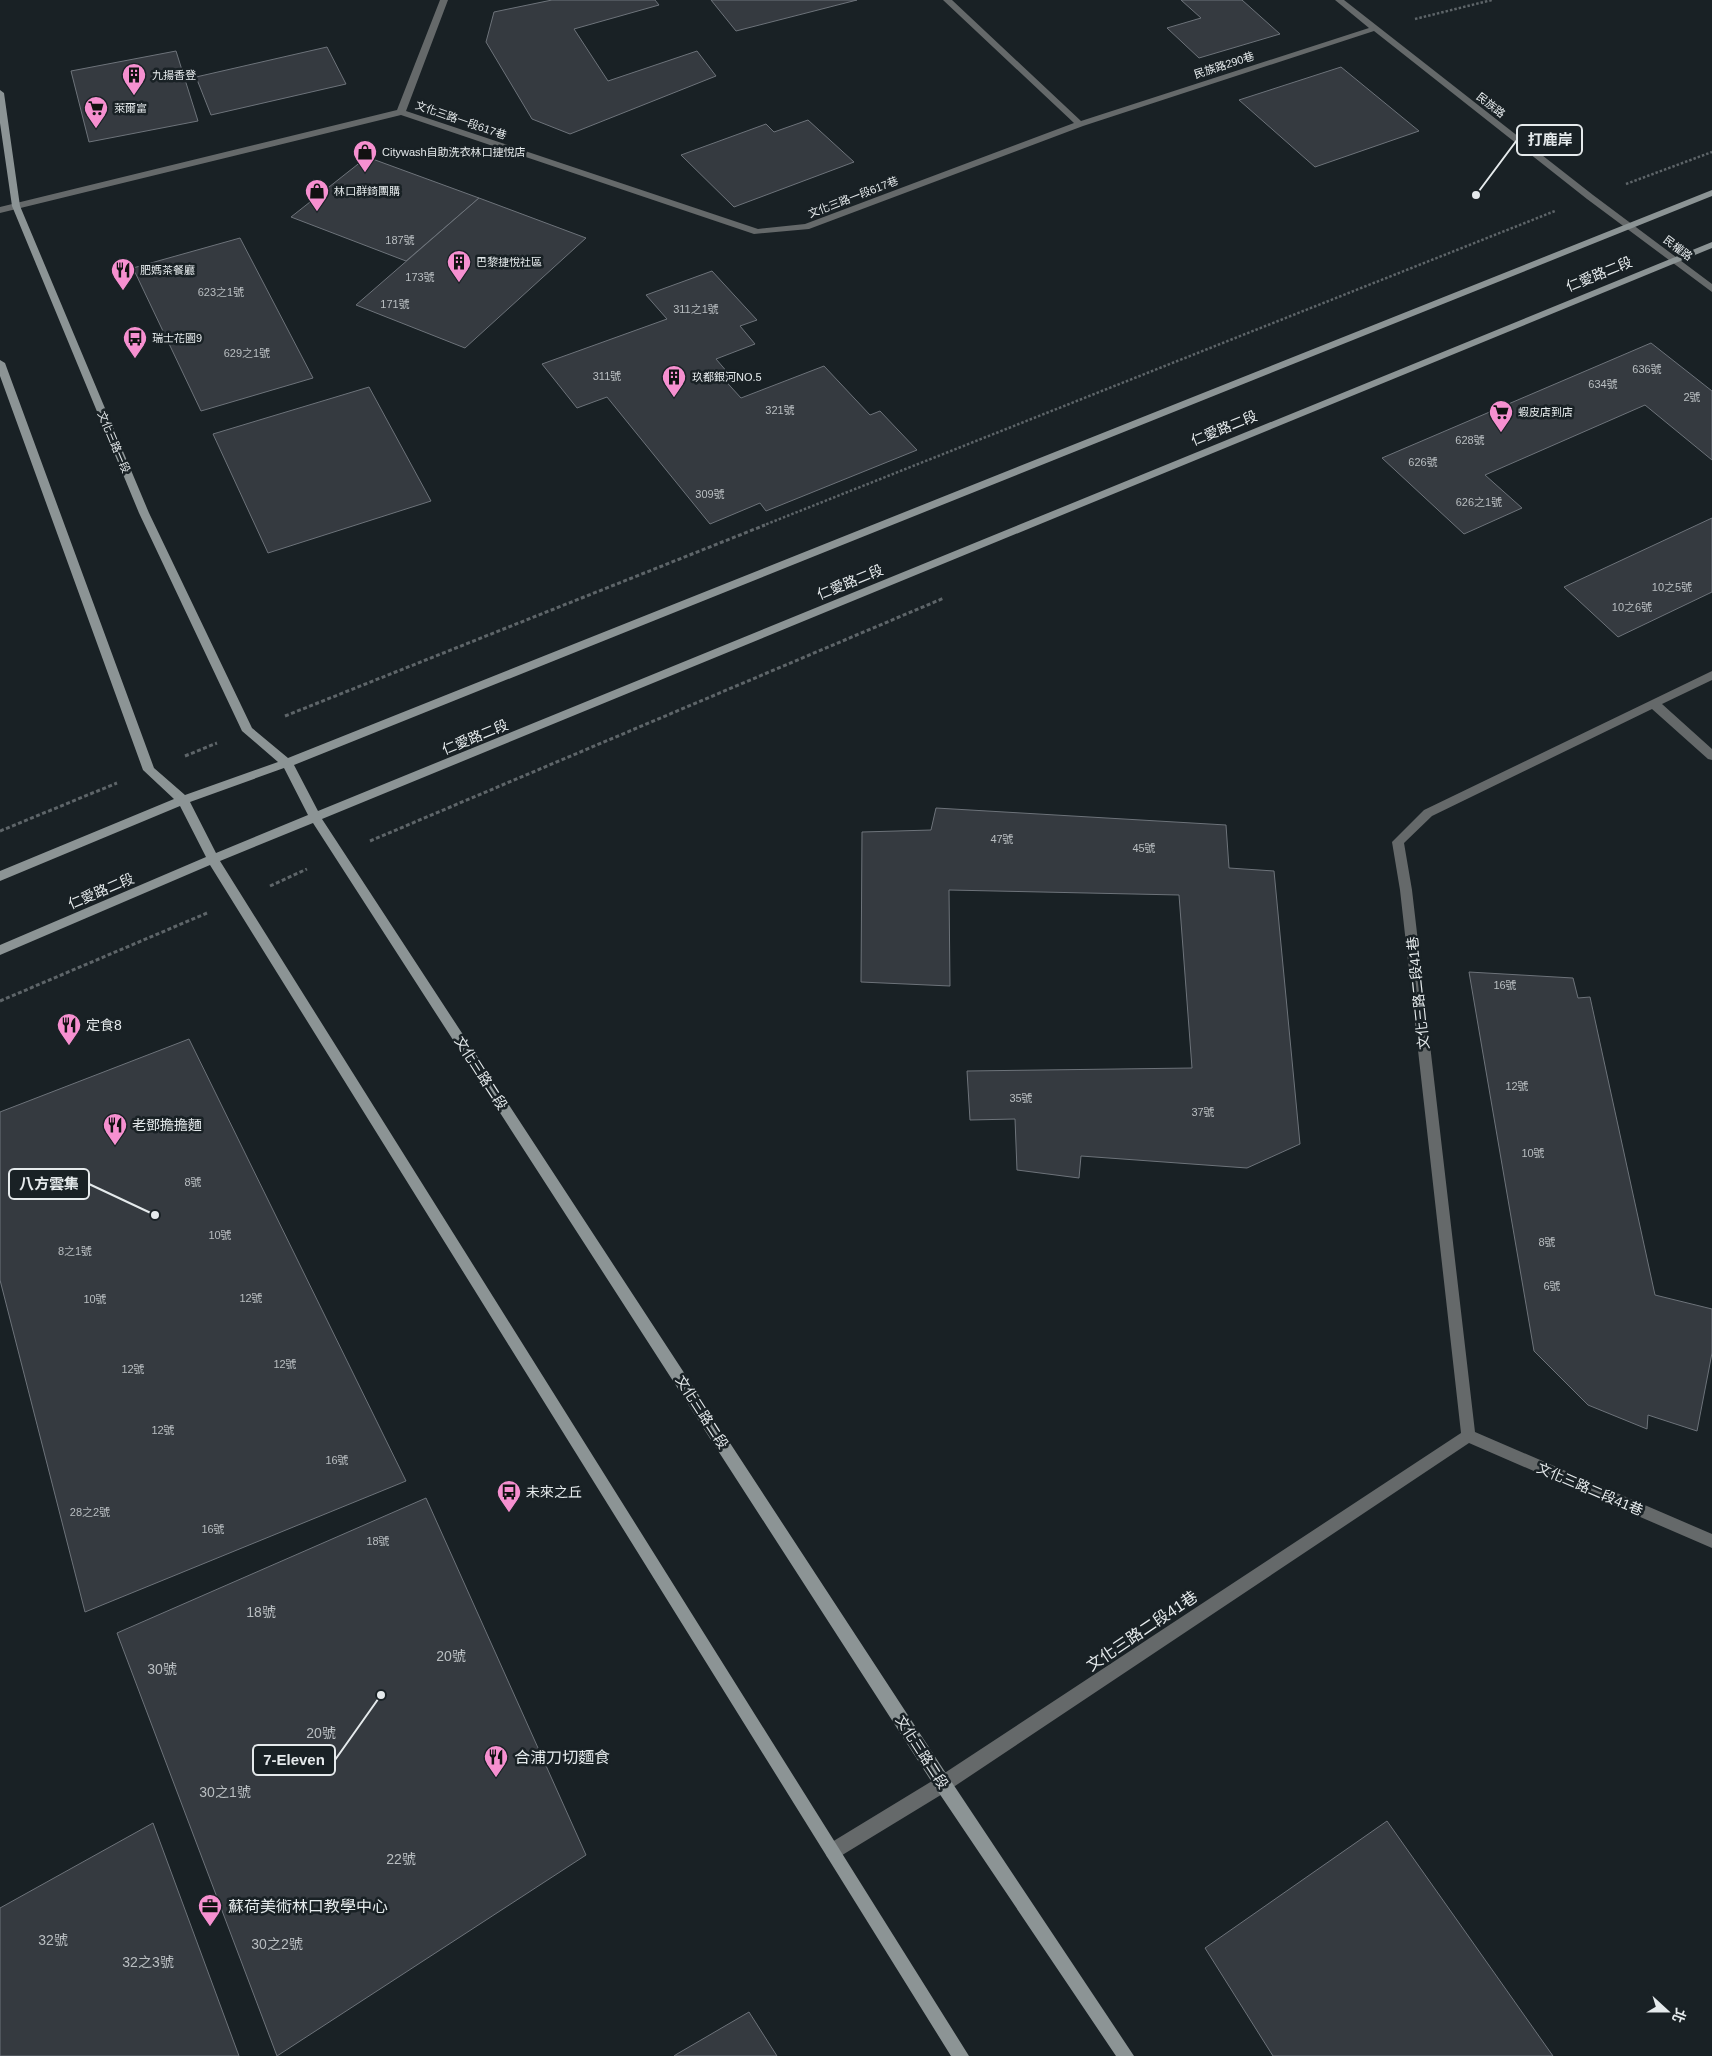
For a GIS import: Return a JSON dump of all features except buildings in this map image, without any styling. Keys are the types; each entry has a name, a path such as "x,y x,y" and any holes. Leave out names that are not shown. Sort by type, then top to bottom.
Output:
{"street":[{"name":"文化三路一段617巷","path":"401,112 444,0"},
{"path":"946,0 1080,124"},
{"name":"民族路","path":"1340,0 1590,197 1630,226"},
{"name":"民族路290巷","path":"1080,124 1376,28"},
{"name":"文化三路一段","path":"0,93 16,206 144,513 248,731 287,763"},
{"name":"文化三路一段617巷","path":"0,210 401,112 757,232 806,226 1080,124"},
{"path":"0,876 182,800 287,763 1712,193"},
{"name":"民權路","path":"1630,226 1712,289"},
{"name":"仁愛路二段","path":"0,950 213,859 316,819 1712,245"},
{"path":"0,363 149,770 182,800 237,900 961,2056"},
{"name":"文化三路二段41巷","path":"1468,1436 1406,890 1398,842 1428,812 1689,687 1712,674"},
{"path":"1654,704 1712,756"},
{"name":"文化三路二段","path":"287,763 316,819 943,1784 1126,2056"},
{"name":"文化三路二段41巷","path":"1468,1436 1712,1542"},
{"name":"文化三路二段41巷","path":"834,1851 943,1784 1468,1436"}],"path":[{"path":"1376,28 1492,0"},
{"path":"0,831 1590,197 1712,152"},
{"path":"0,1001 237,900 339,854 946,597"}],"place":[{"name":"九揚香登","path":"134,96"},
{"name":"萊爾富","path":"96,129"},
{"name":"Citywash自助洗衣林口捷悅店","path":"365,173"},
{"name":"打鹿岸","path":"1476,195"},
{"name":"林口群錡團購","path":"317,212"},
{"name":"巴黎捷悅社區","path":"459,283"},
{"name":"肥媽茶餐廳","path":"123,291"},
{"name":"瑞士花園9","path":"135,359"},
{"name":"玖都銀河NO.5","path":"674,398"},
{"name":"蝦皮店到店","path":"1501,433"},
{"name":"定食8","path":"69,1046"},
{"name":"老鄧擔擔麵","path":"115,1146"},
{"name":"八方雲集","path":"155,1215"},
{"name":"未來之丘","path":"509,1513"},
{"name":"7-Eleven","path":"381,1695"},
{"name":"合浦刀切麵食","path":"496,1778"},
{"name":"蘇荷美術林口教學中心","path":"210,1927"}]}
